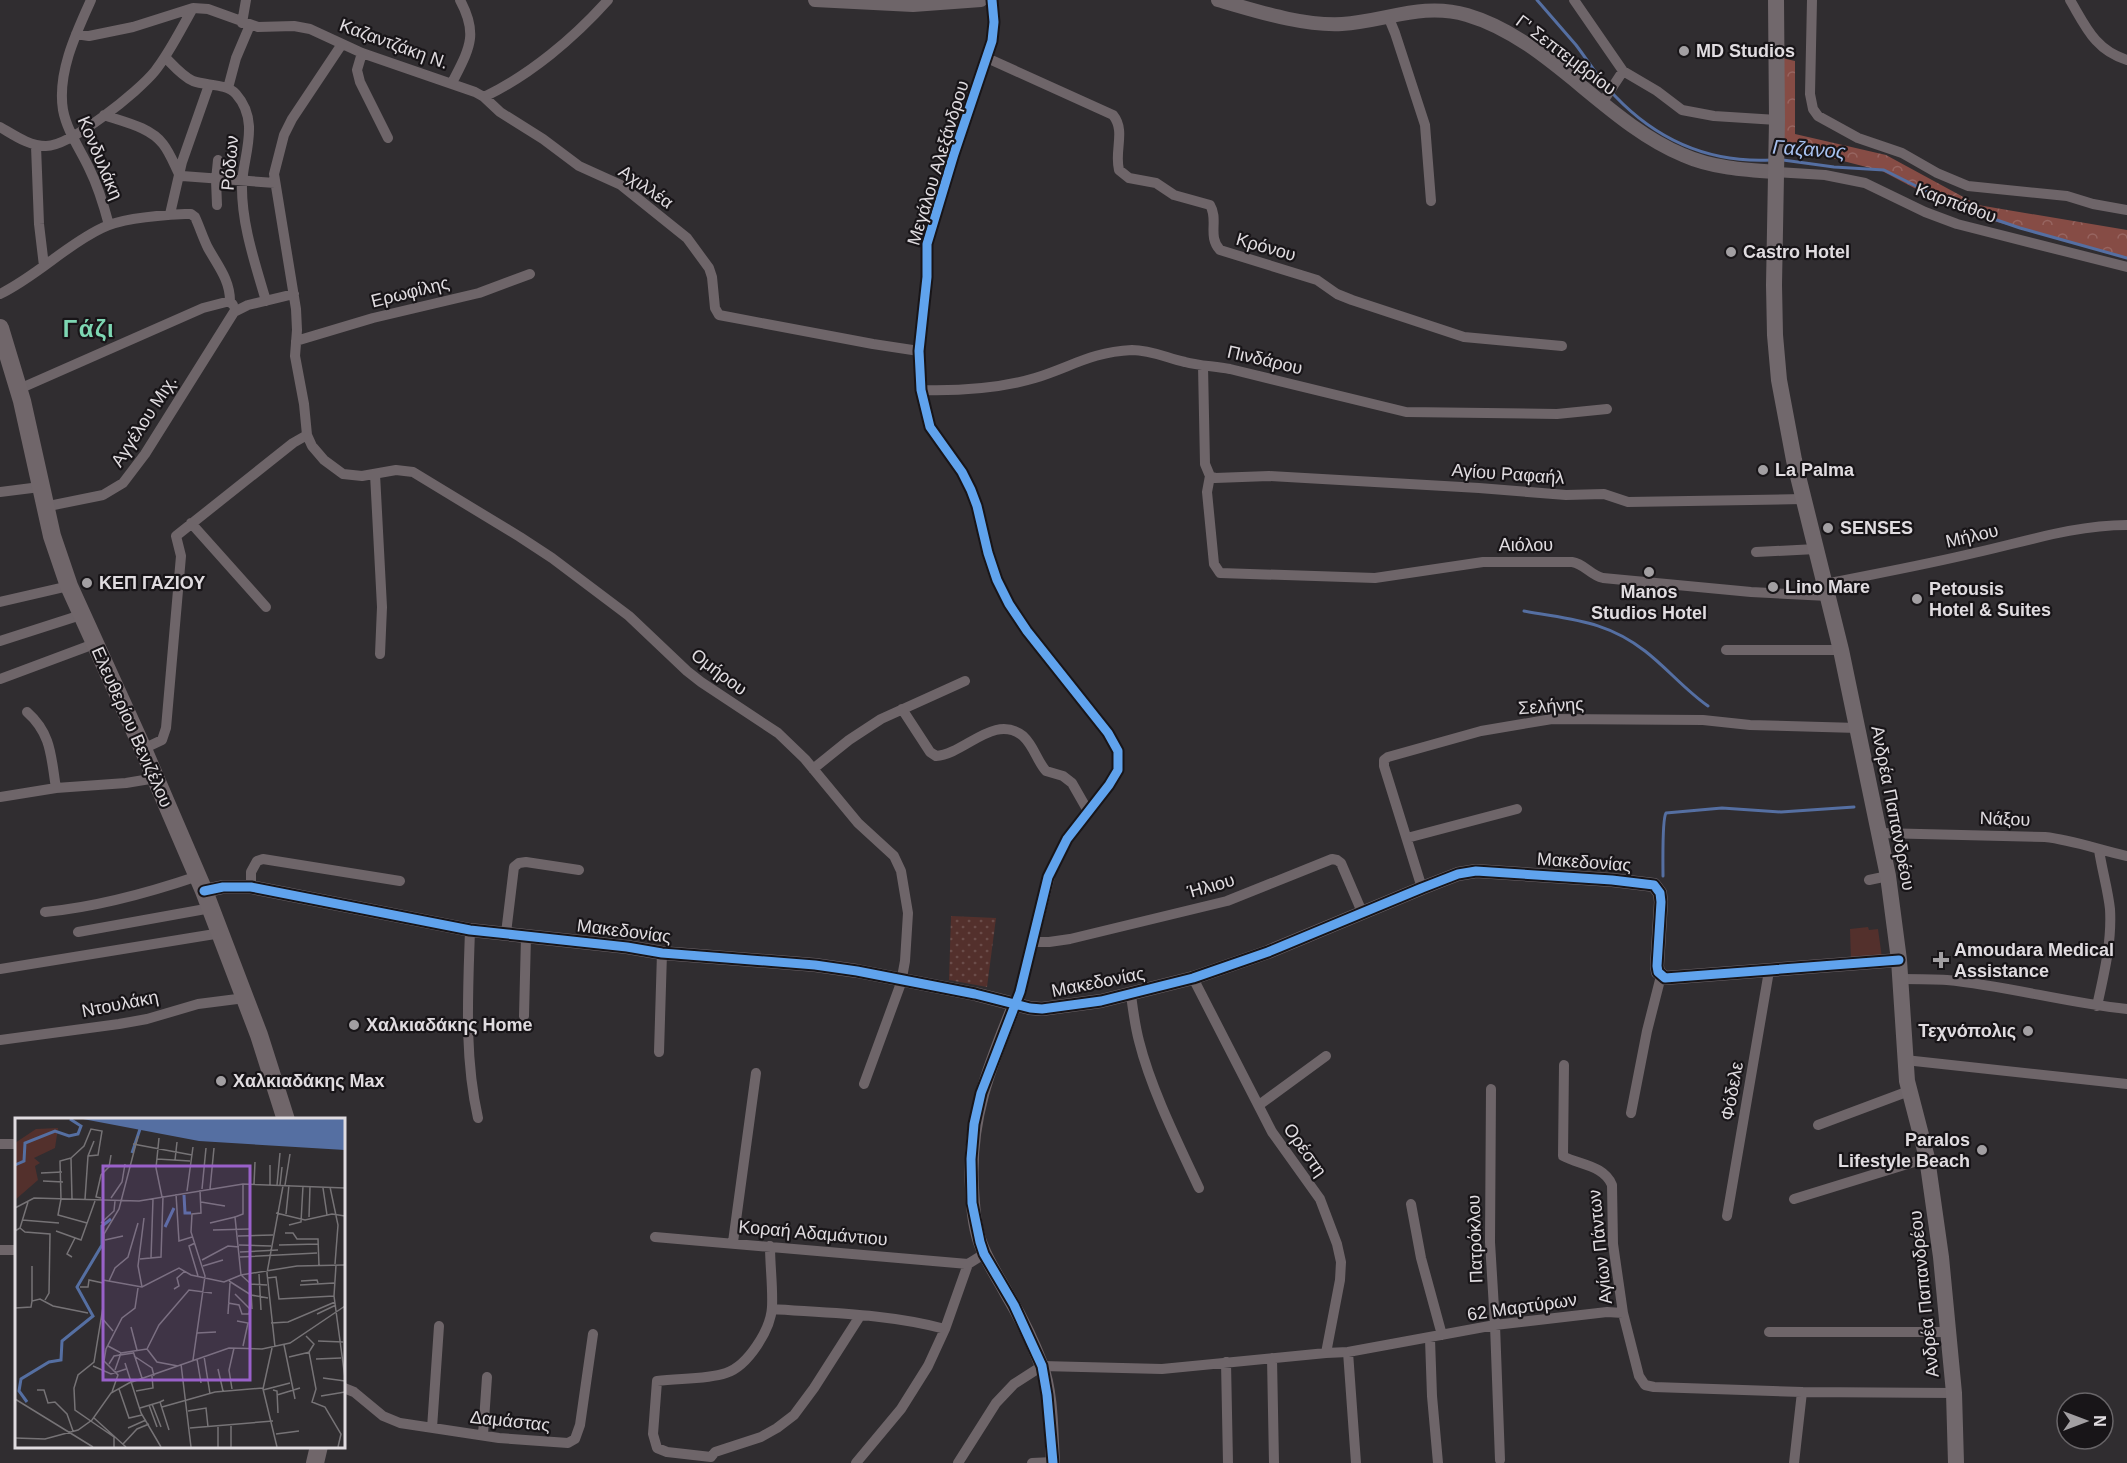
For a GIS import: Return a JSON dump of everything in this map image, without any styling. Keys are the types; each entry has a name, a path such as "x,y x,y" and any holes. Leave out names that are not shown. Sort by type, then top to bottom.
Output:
{"main road":[{"name":"Ανδρέα Παπανδρέου","path":"1776,0 1777,126 1774,269 1776,353 1783,407 1803,499 1841,650 1888,876 1899,960 1909,1091 1927,1158 1941,1257 1954,1393 1956,1463"},
{"name":"Ελευθερίου Βενιζέλου","path":"0,328 4,349 19,389 44,507 69,586 156,778 221,933 286,1118"},
{"path":"315,1463 319,1448"}],"street":[{"name":"Κονδυλάκη","path":"91,0 67,62 62,95 65,117 97,184 109,225"},
{"path":"165,57 188,78 228,88 246,24 246,0"},
{"path":"452,83 472,35 460,0"},
{"path":"484,97 517,79 561,44 608,0"},
{"path":"815,0 913,5 973,0"},
{"name":"Μεγάλου Αλεξάνδρου","path":"992,0 994,22 987,58 959,137 927,244 927,277 919,351 921,390 930,427 962,472 971,490 988,553 1004,596 1027,631 1103,727 1116,746 1119,758 1116,776 1067,839 1052,868 1020,992 986,1077 974,1124 971,1175 972,1203 977,1231 984,1254 1014,1305 1042,1366 1053,1462"},
{"name":"Γ' Σεπτεμβρίου","path":"1218,0 1316,23 1342,24 1416,10 1459,13 1509,33 1605,98 1644,135 1684,156 1719,166 1776,168"},
{"path":"1574,0 1621,73 1657,91 1682,110 1777,126"},
{"path":"1812,0 1810,94 1813,109 1818,116 1858,138 1902,153 1937,173 1968,186 2067,196 2093,204 2127,210"},
{"path":"2070,0 2094,39 2103,49 2127,60"},
{"path":"76,34 88,36 133,27 193,8"},
{"path":"0,127 36,146 55,145 73,137 144,82 165,57 193,8"},
{"name":"Καζαντζάκη Ν.","path":"193,8 208,9 246,24 305,28 362,53 452,83 484,97"},
{"path":"1388,16 1425,125 1431,201"},
{"path":"143,749 162,740 166,728 181,556 176,536 293,443 307,435 296,362 297,330 294,294 275,183 278,156 288,125 342,44"},
{"path":"362,53 357,70 360,82 388,138"},
{"name":"Κρόνου","path":"987,58 1113,115 1120,127 1117,163 1119,170 1129,178 1156,183 1174,195 1210,205 1214,212 1213,238 1220,250 1317,280 1345,298 1464,337 1562,346"},
{"path":"1605,98 1621,73"},
{"path":"170,214 179,174 209,85"},
{"name":"Ρόδων","path":"228,88 241,101 249,125 242,182 245,220 266,301"},
{"name":"Αχιλλέα","path":"484,97 500,112 579,166 621,185 687,238 709,268 719,315 919,351"},
{"path":"104,115 144,130 157,138 169,154 179,174 216,180 275,183"},
{"path":"36,146 39,224 44,266"},
{"path":"217,205 218,160"},
{"name":"Καρπάθου","path":"1776,168 1865,183 1925,212 1957,224 2127,267"},
{"path":"0,294 109,225 170,214 189,214 195,218 208,248 227,281 233,305"},
{"name":"Ερωφίλης","path":"296,341 374,318 479,293 530,274"},
{"path":"19,389 213,304 233,305 266,301 294,294"},
{"name":"Αγγέλου Μιχ.","path":"44,507 102,495 123,483 146,454 226,321 233,305"},
{"name":"Πινδάρου","path":"921,390 949,391 990,388 1036,378 1088,357 1139,350 1203,366 1213,365 1406,412 1557,414 1607,409"},
{"path":"1203,366 1204,464 1210,476"},
{"name":"Ομήρου","path":"307,435 319,456 343,474 356,476 396,470 413,472 520,537 629,616 701,682 778,733 794,747 858,823 889,850 899,865 908,921 907,951 902,979 864,1084"},
{"path":"375,474 382,607 380,654"},
{"name":"Αγίου Ραφαήλ","path":"1210,476 1269,476 1383,482 1566,495 1604,494 1628,502 1803,499"},
{"name":"Αιόλου","path":"1210,476 1207,492 1214,564 1220,573 1375,578 1484,562 1572,562 1585,566 1591,573 1603,578 1751,592 1826,590"},
{"path":"0,492 40,487"},
{"path":"191,523 266,607"},
{"name":"Μήλου","path":"1826,590 2064,532 2109,525 2127,525"},
{"path":"1756,552 1816,549"},
{"path":"0,602 69,586"},
{"path":"0,641 81,615"},
{"path":"0,679 94,644"},
{"path":"1726,650 1841,650"},
{"path":"813,770 863,730 902,709 965,681"},
{"path":"902,709 930,752 936,756 947,754 999,729 1017,733 1031,746 1046,771 1063,776 1072,783 1088,811"},
{"path":"27,712 47,736 56,788"},
{"name":"Σελήνης","path":"1422,888 1384,760 1388,757 1482,730 1552,720 1703,720 1858,728"},
{"path":"0,797 56,788 126,783 156,778"},
{"path":"1407,838 1517,809"},
{"name":"Νάξου","path":"1879,833 2045,837 2065,839 2127,856"},
{"path":"2097,1006 2107,955 2110,924 2110,910 2099,850"},
{"path":"251,887 251,872 257,861 263,859 400,880"},
{"name":"Ήλιου","path":"1032,942 1070,939 1227,901 1332,859 1341,863 1362,912"},
{"path":"506,933 514,867 526,862 579,870"},
{"name":"Μακεδονίας","path":"204,892 223,887 251,887 470,930 662,953 815,965 983,995 1036,1009 1131,995 1193,978 1268,952 1458,874 1476,871 1654,885 1660,893 1658,966 1661,976"},
{"path":"1869,880 1888,876"},
{"path":"45,912 78,909 110,902 204,892"},
{"path":"78,932 204,892"},
{"path":"470,930 468,1040 472,1086 478,1118"},
{"path":"0,969 221,933"},
{"path":"524,1016 526,936"},
{"path":"659,1052 662,953"},
{"path":"1631,1113 1647,1030 1661,976 1671,978 1899,960"},
{"name":"Φόδελε","path":"1728,1216 1769,971"},
{"name":"Ορέστη","path":"1193,978 1280,1145 1320,1199 1337,1244 1341,1262 1340,1280 1326,1353"},
{"path":"1900,979 1969,983 2097,1006 2127,1009"},
{"path":"1131,995 1140,1043 1148,1069 1174,1135 1199,1188"},
{"name":"Ντουλάκη","path":"0,1040 133,1022 198,1004 245,998"},
{"path":"1259,1105 1326,1056"},
{"path":"1905,1060 2127,1084"},
{"name":"Αγίων Πάντων","path":"1564,1065 1563,1156 1597,1169 1610,1179 1613,1190 1613,1244 1623,1313"},
{"path":"733,1242 756,1073"},
{"name":"Πατρόκλου","path":"1491,1089 1490,1242 1500,1460"},
{"path":"1818,1125 1909,1091"},
{"path":"1794,1199 1927,1158"},
{"path":"1411,1204 1421,1258 1442,1335"},
{"name":"Κοραή Αδαμάντιου","path":"656,1237 968,1264"},
{"path":"770,1246 772,1310 752,1355 736,1369 720,1375 657,1381 652,1434 657,1448 711,1460 715,1452 761,1437 777,1428 794,1415 860,1316"},
{"path":"856,1463 901,1409 928,1366 945,1329 968,1264 984,1254"},
{"path":"772,1310 860,1316 927,1324 945,1329"},
{"path":"1623,1313 1639,1376 1645,1385 1670,1389 1954,1393"},
{"name":"62 Μαρτύρων","path":"1042,1366 1162,1369 1348,1352 1430,1339 1495,1325 1578,1315 1623,1313"},
{"path":"432,1428 439,1326"},
{"path":"1769,1332 1949,1332"},
{"name":"Δαμάστας","path":"345,1388 354,1392 388,1419 483,1436 563,1444 575,1439 580,1425 593,1334"},
{"path":"1430,1339 1438,1463"},
{"path":"1348,1352 1356,1463"},
{"path":"1272,1358 1274,1463"},
{"path":"1226,1362 1228,1463"},
{"path":"958,1463 996,1403 1014,1384 1042,1366"},
{"path":"483,1436 487,1377"},
{"path":"1794,1463 1802,1392"},
{"path":"1032,1463 1053,1462"}],"shaded area":[{"path":"951,916 996,918 987,987 949,980"},
{"path":"1868,927 1869,930 1878,929 1882,958 1851,962 1850,929"}],"green space":[{"path":"1782,58 1795,61 1795,134 1886,155 1978,205 2127,230 2127,258 1958,211 1882,171 1781,145"}],"waterway":[{"name":"Γαζανος","path":"1537,0 1576,45 1599,78 1631,112 1648,125 1686,146 1705,153 1748,160 1771,160"},
{"name":"Γαζανος","path":"1783,160 1834,167 1884,170 1956,206 2020,228 2127,258"},
{"path":"1524,611 1572,619 1616,633 1645,651 1708,706"},
{"path":"1663,876 1663,832 1666,813 1722,808 1781,812 1854,807"}],"cycle path":[{"path":"992,0 994,22 992,41 927,244 927,277 919,351 921,390 930,427 962,472 971,490 988,553 997,580 1009,604 1027,631 1108,733 1118,751 1118,770 1067,839 1048,877 1020,992 981,1093 974,1124 971,1159 972,1203 980,1242 984,1254 1014,1305 1042,1366 1053,1463"},
{"path":"204,891 223,887 251,887 470,930 662,953 815,965 857,971 1042,1009 1101,1001 1193,978 1268,952 1458,874 1476,871 1654,885 1660,893 1661,902 1657,966 1658,972 1665,978 1899,960"}],"place":[{"name":"MD Studios","path":"1684,51"},
{"name":"Castro Hotel","path":"1731,252"},
{"name":"La Palma","path":"1763,470"},
{"name":"SENSES","path":"1828,528"},
{"name":"Manos Studios Hotel","path":"1649,572"},
{"name":"ΚΕΠ ΓΑΖΙΟΥ","path":"87,583"},
{"name":"Lino Mare","path":"1773,587"},
{"name":"Petousis Hotel & Suites","path":"1917,599"},
{"name":"Amoudara Medical Assistance","path":"1941,960"},
{"name":"Χαλκιαδάκης Home","path":"354,1025"},
{"name":"Τεχνόπολις","path":"2028,1031"},
{"name":"Χαλκιαδάκης Max","path":"221,1081"},
{"name":"Paralos Lifestyle Beach","path":"1982,1150"}],"district":[{"name":"Γάζι","path":"89,328"}]}
